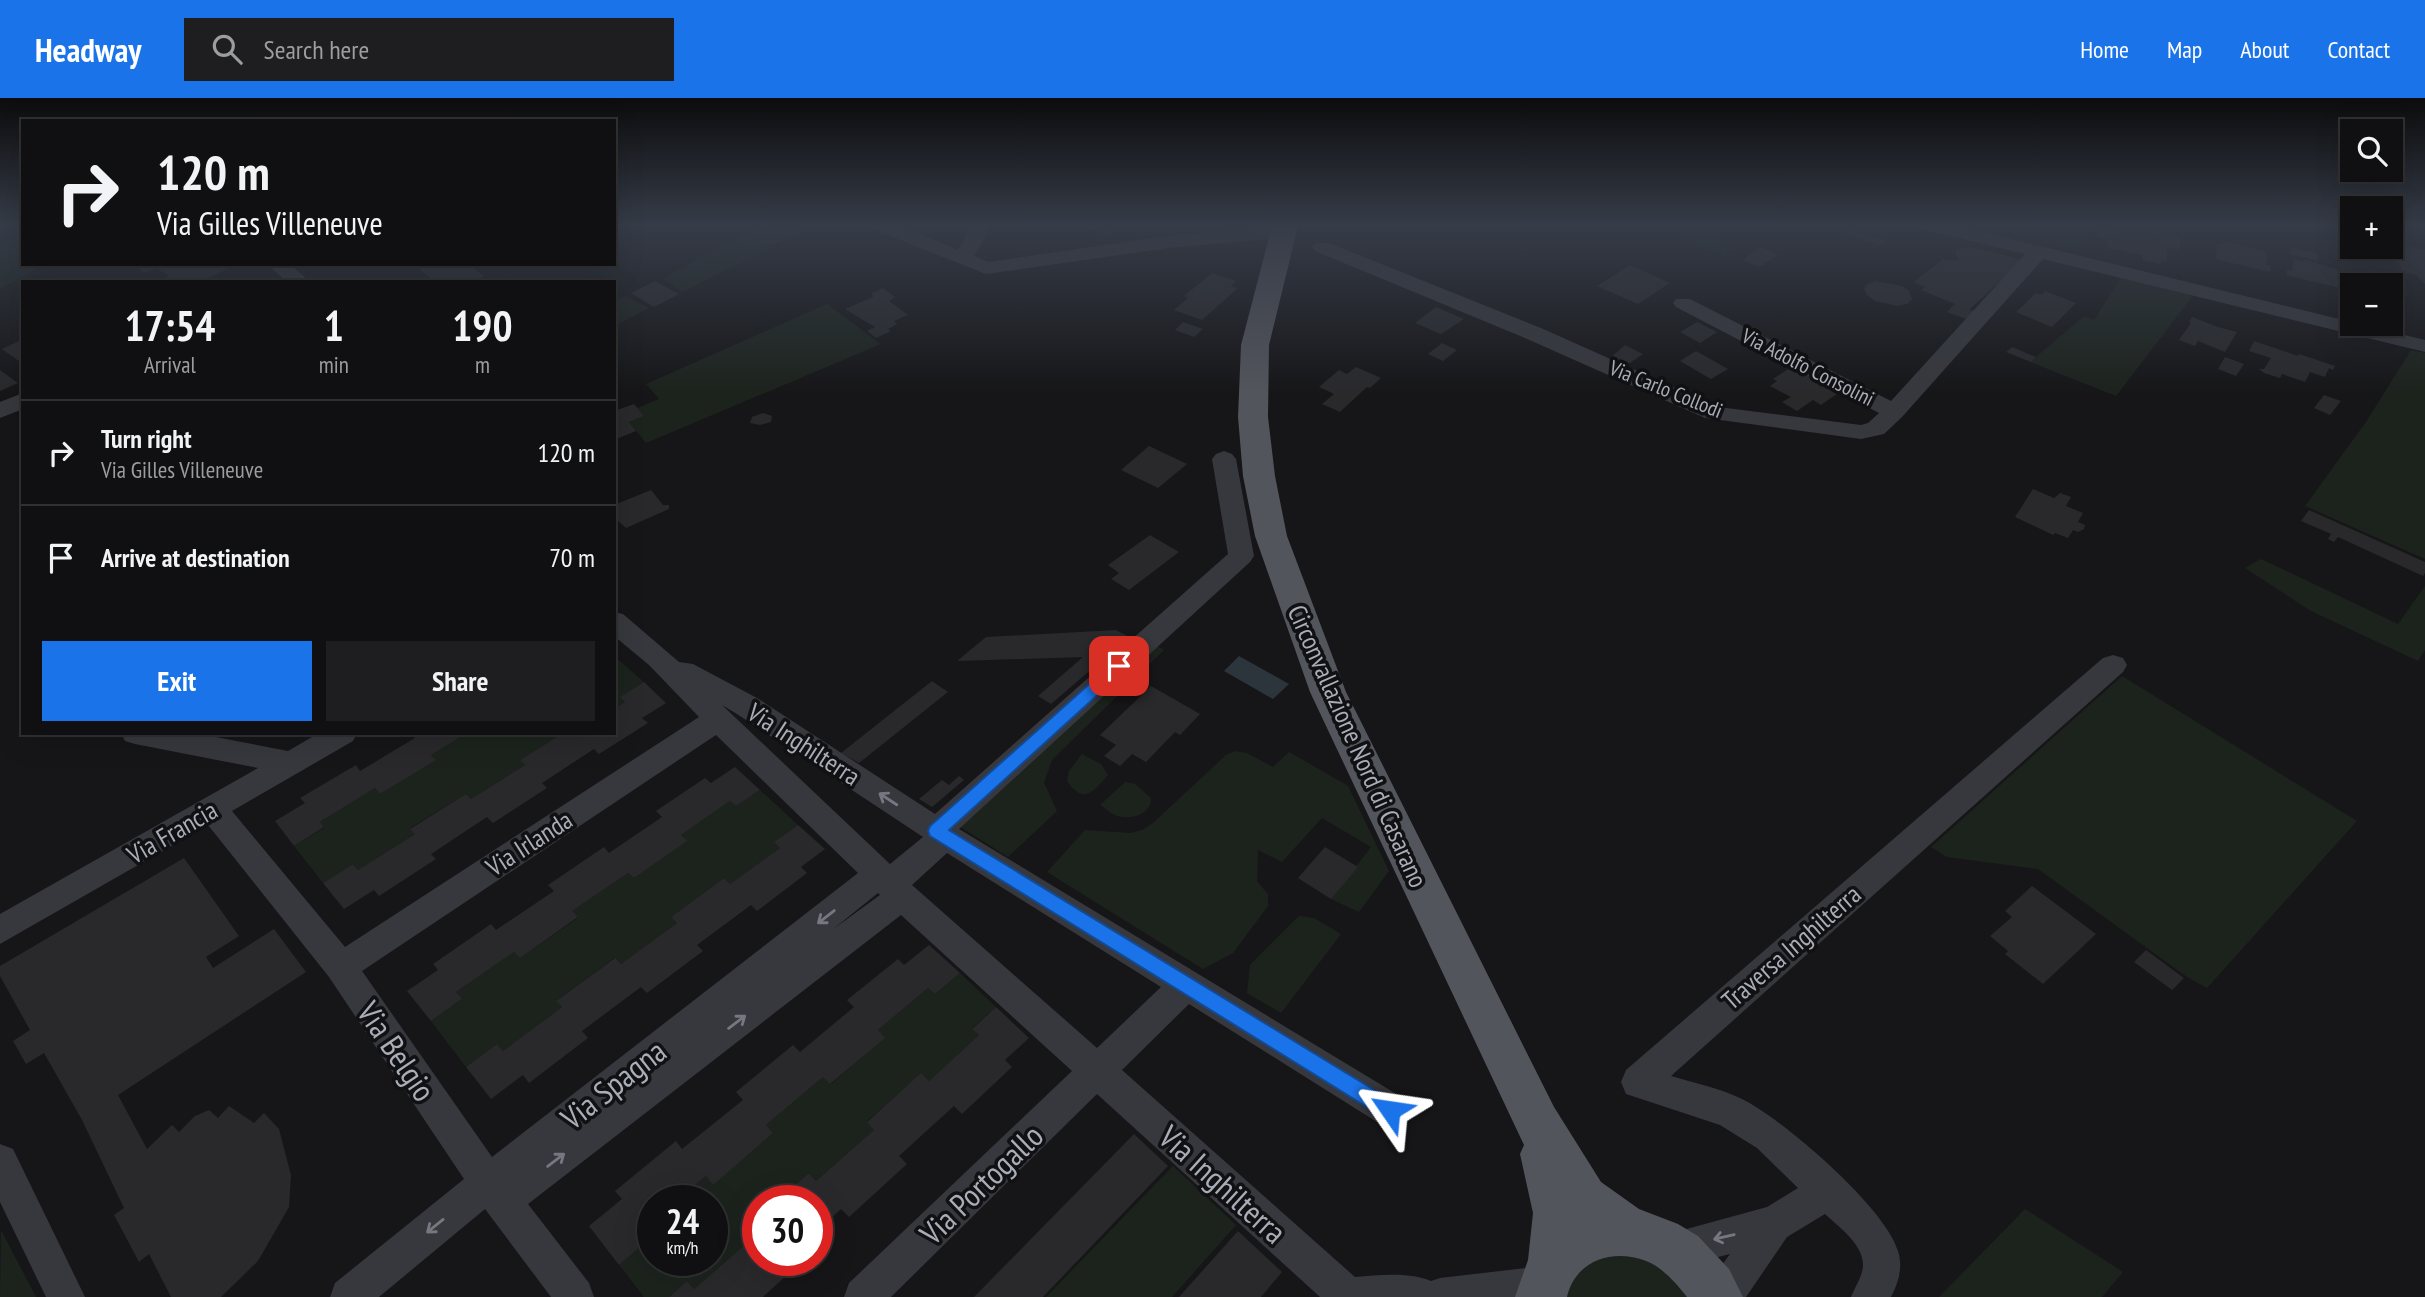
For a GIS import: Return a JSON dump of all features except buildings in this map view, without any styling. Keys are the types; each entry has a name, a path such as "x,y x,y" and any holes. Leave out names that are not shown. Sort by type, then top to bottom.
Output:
{"main road":[{"name":"Circonvallazione Nord di Casarano","path":"1267,282 1255,345 1252,418 1259,476 1271,536 1289,591 1328,692 1537,1123 1584,1199 1627,1231"},
{"name":"Circonvallazione Nord di Casarano","path":"1537,1123 1558,1213 1546,1282"},
{"path":"1546,1282 1567,1247 1584,1236 1605,1231 1627,1231 1651,1237 1674,1249 1700,1272 1717,1297"}],"street":[{"name":"Via Carlo Collodi","path":"1408,282 1533,333 1713,413 1861,432 1876,429 1894,412 2011,282"},
{"path":"2161,282 2425,346"},
{"name":"Via Adolfo Consolini","path":"1684,303 1894,412"},
{"path":"0,411 21,401"},
{"path":"891,885 941,833 1241,556 1224,459"},
{"name":"Via Inghilterra","path":"616,623 659,658 718,719 891,885 1347,1296"},
{"name":"Via Inghilterra","path":"659,658 747,706 941,833 1390,1110"},
{"name":"Traversa Inghilterra","path":"1827,1191 1770,1136 1730,1111 1638,1082 2112,665"},
{"name":"Via Irlanda","path":"341,967 718,719"},
{"path":"146,735 293,763"},
{"name":"Via Francia","path":"0,930 340,735"},
{"name":"Via Belgio","path":"213,809 341,967 495,1192 575,1297"},
{"name":"Via Spagna","path":"349,1297 495,1192 891,885"},
{"path":"1098,1072 1186,985"},
{"name":"Via Portogallo","path":"863,1297 1098,1072"},
{"path":"0,1162 66,1297"},
{"path":"1674,1249 1774,1224 1827,1191 1870,1232 1881,1250 1880,1276 1870,1297"},
{"path":"1723,1297 1774,1224"},
{"path":"1440,1297 1546,1282"},
{"path":"1347,1296 1389,1294 1422,1297"}],"shaded area":[{"path":"0,282 13,282 0,289"},
{"path":"668,282 702,282 682,292"},
{"path":"2118,282 2148,282 2195,293 2116,396 2030,362 2084,316 2094,320"},
{"path":"625,296 649,308 616,325 616,300"},
{"path":"827,304 881,344 646,443 629,422 644,416 637,408 659,399 646,384"},
{"path":"2411,350 2425,353 2425,559 2305,506 2366,422"},
{"path":"2261,559 2398,624 2425,586 2425,650 2418,661 2311,611 2245,568"},
{"path":"1157,646 1164,650 1052,760 1044,783 1057,811 1008,857 959,826"},
{"path":"1239,656 1289,684 1273,699 1224,671"},
{"path":"616,658 644,682 621,697 625,702 616,708"},
{"path":"2122,676 2357,821 2207,988 2187,977 2038,869 1947,857 1931,847"},
{"path":"464,735 560,735 520,760 525,765 471,799 466,794 410,828 415,834 358,870 353,864 323,883 294,846 324,828 320,822 375,788 380,794 435,760 431,755"},
{"path":"1235,751 1247,753 1273,767 1289,752 1348,786 1389,871 1359,912 1331,899 1371,847 1322,818 1282,862 1258,850 1257,881 1268,894 1268,906 1233,953 1203,969 1047,872 1085,830 1130,833 1153,823 1226,755"},
{"path":"1082,754 1101,764 1108,775 1093,791 1083,794 1078,793 1067,781 1069,771"},
{"path":"1125,782 1135,784 1151,798 1148,809 1132,817 1120,817 1100,805"},
{"path":"760,790 798,825 774,842 780,848 730,884 724,878 671,917 677,923 621,964 614,958 557,1000 562,1007 503,1051 497,1044 466,1067 431,1021 461,1000 456,992 514,952 520,958 578,918 572,911 628,873 634,878 686,841 681,835 730,801 736,806"},
{"path":"1299,916 1314,918 1341,934 1281,1013 1247,993 1250,965"},
{"path":"960,973 996,1007 972,1028 979,1035 929,1081 921,1074 867,1121 874,1130 816,1181 809,1173 795,1185 742,1185 742,1247 728,1259 728,1185 695,1185 706,1176 713,1184 773,1133 766,1125 823,1077 831,1084 884,1038 878,1030 928,988 935,994"},
{"path":"1173,1166 1236,1225 1172,1297 1046,1297"},
{"path":"2025,1209 2123,1272 2102,1297 1939,1297"},
{"path":"1,1230 36,1297 0,1297"},
{"path":"637,1250 637,1276 709,1276 694,1289 687,1281 669,1297 644,1297 619,1265"},
{"path":"1621,1252 1665,1268 1691,1297 1564,1297 1581,1266"}],"route":[{"path":"1119,666 936,831 1390,1110"}]}
